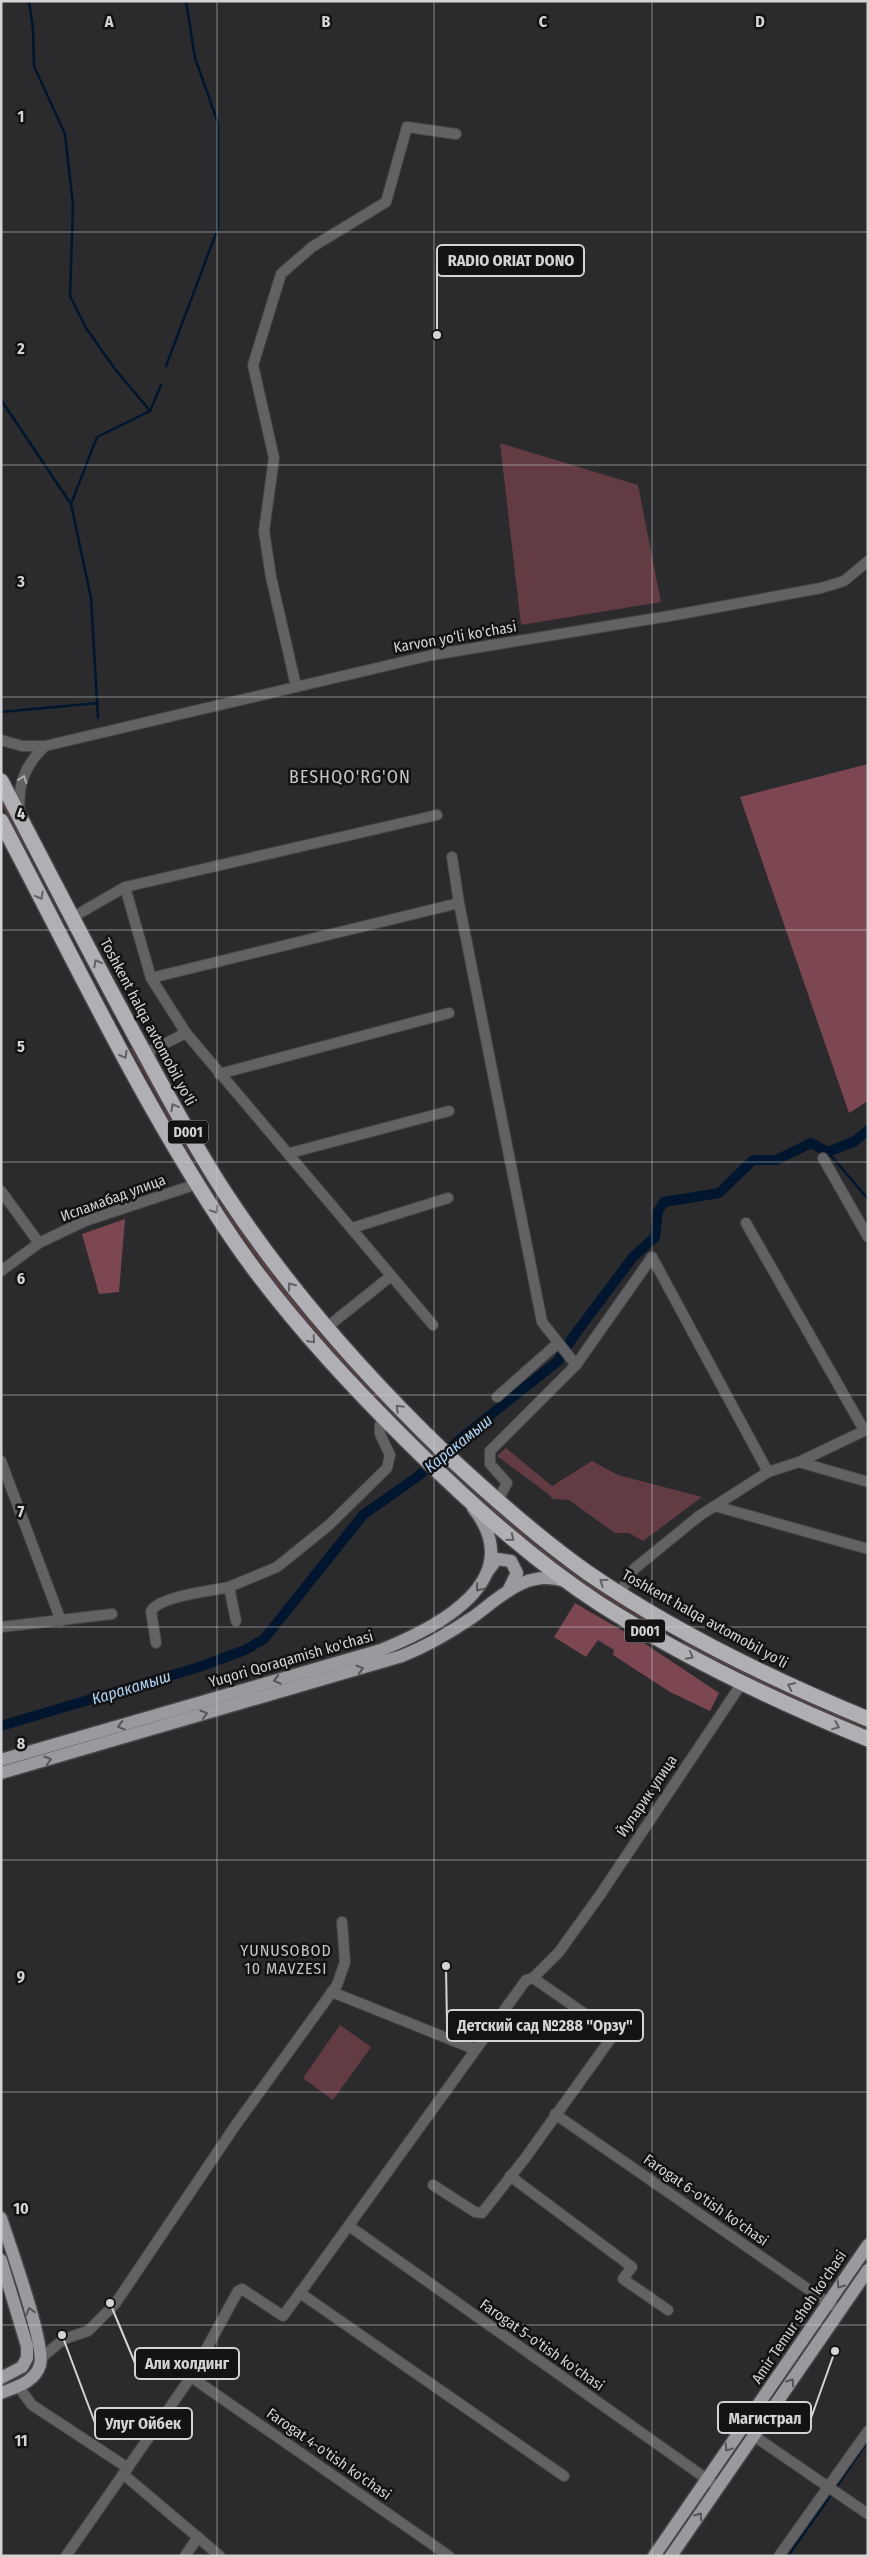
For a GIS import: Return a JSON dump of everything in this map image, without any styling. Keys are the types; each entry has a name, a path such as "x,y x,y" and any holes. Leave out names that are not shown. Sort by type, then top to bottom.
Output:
{"highway":[{"name":"Toshkent halqa avtomobil yo'li","path":"1,781 190,1136 260,1245 326,1328 364,1371 497,1502 556,1550 620,1593 677,1627 793,1687 868,1719"},
{"name":"D001","path":"1,821 114,1036 197,1184 232,1238 284,1306 337,1369 464,1497 522,1547 570,1583 667,1644 742,1683 868,1739"},
{"path":"23,863 39,854"},
{"path":"114,1036 130,1026"},
{"path":"667,1644 677,1627"}],"main road":[{"name":"Yuqori Qoraqamish ko'chasi","path":"1,1760 381,1650 417,1635 459,1608 478,1590 488,1570 490,1554 487,1533 477,1513 464,1497"},
{"path":"488,1570 497,1559 511,1561 517,1573 509,1589"},
{"name":"Yuqori Qoraqamish ko'chasi","path":"1,1773 402,1656 456,1627 509,1589 536,1578 554,1578 570,1583"},
{"path":"1,2218 4,2237 36,2331 41,2358 38,2370 32,2377 18,2386 1,2393"},
{"name":"Amir Temur shoh ko'chasi","path":"654,2556 868,2245"},
{"path":"1,2260 28,2352 22,2367 1,2378"},
{"name":"Amir Temur shoh ko'chasi","path":"671,2556 868,2270"}],"street":[{"path":"296,686 271,577 264,532 274,458 253,365 281,274 312,247 386,202 407,127 456,134"},
{"name":"Karvon yo‘li ko'chasi","path":"1,740 22,746 45,746 432,655 675,615 822,588 844,580 868,561"},
{"path":"21,819 20,785 30,762 45,746"},
{"path":"72,917 125,887 437,815"},
{"path":"452,857 459,903 542,1322 557,1344 576,1366"},
{"path":"125,887 151,978 186,1033 219,1074 290,1153 433,1325"},
{"path":"151,978 459,903"},
{"path":"219,1074 449,1013"},
{"path":"150,1051 186,1033"},
{"path":"290,1153 449,1111"},
{"path":"823,1158 868,1238"},
{"name":"Исламабад улица","path":"1,1271 38,1243 85,1221 197,1184"},
{"path":"1,1191 38,1243"},
{"path":"352,1228 448,1198"},
{"path":"620,1593 634,1570 699,1516 768,1472 799,1462 866,1430 746,1223"},
{"path":"497,1502 507,1483 490,1464 490,1451 576,1366 652,1257 768,1472"},
{"path":"326,1328 391,1276"},
{"path":"496,1397 557,1344"},
{"path":"156,1643 151,1611 154,1606 174,1598 229,1587 277,1567 329,1526 387,1468 390,1454 380,1434 380,1425 385,1418"},
{"path":"1,1461 61,1621"},
{"path":"799,1462 868,1482"},
{"path":"716,1506 868,1549"},
{"path":"229,1587 236,1621"},
{"path":"1,1627 112,1614"},
{"name":"Йуларик улица","path":"474,2049 526,1980 533,1978 559,1952 600,1895 742,1683"},
{"path":"41,2358 64,2339 88,2331 115,2304 235,2126 332,1992 341,1977 345,1962 342,1922"},
{"path":"434,2185 475,2212 482,2214 614,2034 533,1978"},
{"path":"66,2556 191,2378 240,2289 282,2316 349,2226 474,2049 332,1992"},
{"name":"Farogat 6-o'tish ko'chasi","path":"555,2114 840,2310"},
{"path":"510,2176 632,2267 623,2279 668,2310"},
{"name":"Farogat 5-o'tish ko'chasi","path":"349,2226 718,2487"},
{"path":"300,2293 564,2476"},
{"name":"Farogat 4-o'tish ko'chasi","path":"191,2378 450,2556"},
{"path":"18,2386 32,2405 125,2471 220,2556"},
{"path":"779,2556 868,2431"},
{"path":"754,2436 868,2514"},
{"path":"185,2556 198,2537"}],"shaded area":[{"path":"500,443 638,485 661,602 521,625"},
{"path":"868,764 868,1101 849,1113 740,797"},
{"path":"1,790 32,849 27,852 1,803"},
{"path":"40,865 119,1014 114,1016 36,868"},
{"path":"135,1046 324,1337 412,1433 475,1493 508,1521 588,1581 665,1628 663,1632 577,1580 536,1550 422,1450 319,1338 273,1280 230,1219 178,1135 130,1048"},
{"path":"125,1219 119,1292 99,1294 82,1234"},
{"path":"506,1448 552,1486 592,1461 618,1475 702,1497 643,1541 629,1533 615,1533 569,1500 553,1499 497,1456"},
{"path":"575,1603 647,1645 719,1693 710,1711 670,1692 613,1655 614,1650 598,1640 586,1657 554,1637"},
{"path":"685,1639 768,1683 868,1727 868,1733 765,1688 682,1644"},
{"path":"340,2025 371,2047 333,2100 303,2078"}],"waterway":[{"path":"29,1 33,29 34,66 65,134 73,205 70,296 86,328 115,369 150,411"},
{"path":"166,366 218,228 218,123 195,58 186,1"},
{"path":"71,504 97,437 150,411 161,385"},
{"path":"1,400 71,504 91,598 98,718"},
{"path":"1,712 98,703"},
{"name":"Каракамыш","path":"1,1726 199,1667 245,1650 264,1639 363,1515 417,1477 464,1436 558,1361 573,1337 633,1257 655,1237 658,1211 664,1202 719,1193 753,1160 776,1160 811,1143 828,1152 855,1141 868,1130"},
{"path":"828,1152 868,1199"},
{"path":"837,2486 868,2441"},
{"path":"788,2556 831,2495"}],"place":[{"name":"RADIO ORIAT DONO","path":"437,335"},
{"name":"Детский сад №288 \"Орзу\"","path":"446,1966"},
{"name":"Али холдинг","path":"110,2303"},
{"name":"Улуг Ойбек","path":"62,2335"},
{"name":"Магистрал","path":"835,2351"}],"district":[{"name":"BESHQO'RG'ON","path":"350,777"},
{"name":"YUNUSOBOD 10 MAVZESI","path":"286,1959"}]}
